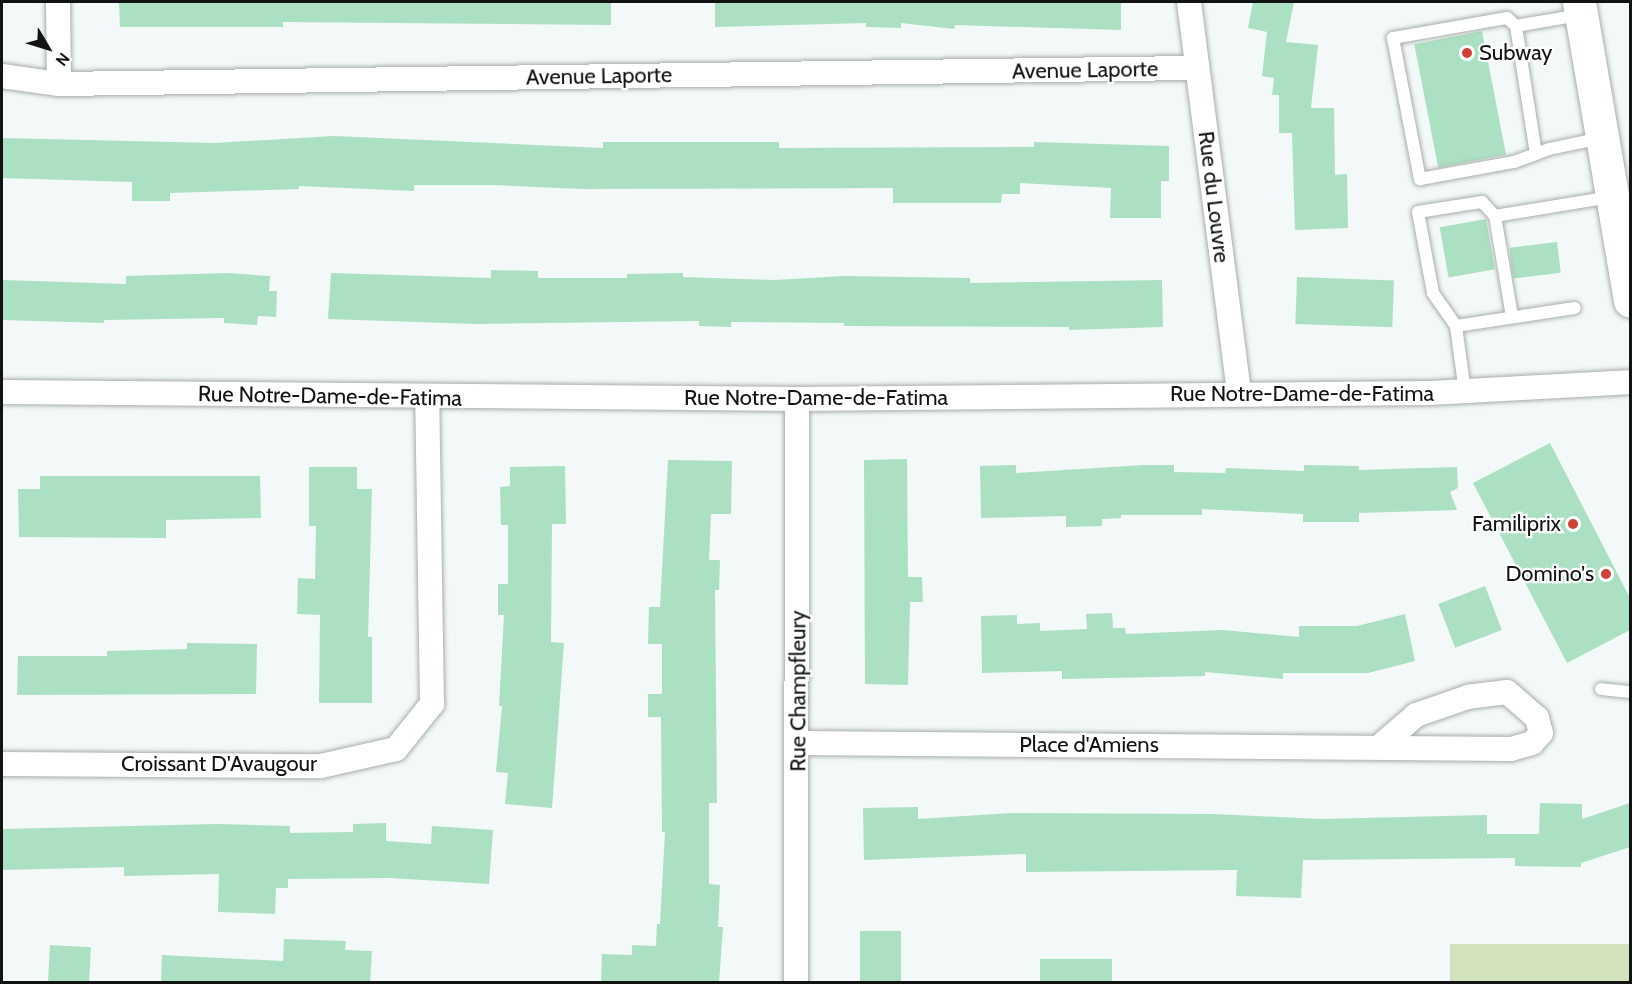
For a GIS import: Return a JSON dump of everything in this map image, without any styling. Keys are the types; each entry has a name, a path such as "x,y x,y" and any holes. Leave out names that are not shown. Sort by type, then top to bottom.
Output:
{"street":[{"path":"58,2 60,84"},
{"name":"Rue du Louvre","path":"1189,2 1239,393"},
{"path":"1580,8 1630,301"},
{"name":"Avenue Laporte","path":"2,76 60,84 1197,68"},
{"name":"Rue Notre-Dame-de-Fatima","path":"2,392 428,398 797,399 1465,392 1630,382"},
{"name":"Croissant D'Avaugour","path":"2,764 321,766 396,749 432,704 428,398"},
{"name":"Rue Champfleury","path":"796,982 799,743 797,399"},
{"name":"Place d'Amiens","path":"799,743 1511,749 1532,743 1541,733 1537,718 1507,692 1468,697 1416,715 1379,747"}],"lane":[{"path":"1516,26 1580,8"},
{"path":"1536,154 1516,26 1507,18 1393,38 1420,179 1514,162 1536,154 1602,138"},
{"path":"1495,216 1612,197"},
{"path":"1465,392 1456,326 1433,293 1418,212 1482,202 1495,216 1512,317"},
{"path":"1456,326 1575,308"},
{"path":"1601,689 1630,692"}],"green space":[{"path":"1450,944 1630,944 1630,982 1450,982"}],"building":[{"path":"119,2 611,2 611,25 283,22 283,27 120,27"},
{"path":"715,2 1121,2 1121,30 955,25 954,29 901,23 901,28 866,27 866,23 715,27"},
{"path":"1253,2 1294,2 1286,42 1318,45 1311,108 1334,108 1335,175 1347,174 1348,228 1295,230 1292,133 1279,133 1279,95 1272,95 1274,78 1262,76 1267,32 1248,28"},
{"path":"1482,31 1506,155 1438,168 1414,44"},
{"path":"333,136 603,148 603,142 779,142 779,148 1034,147 1034,142 1169,146 1169,181 1161,181 1161,218 1110,218 1111,188 1020,183 1020,194 1002,194 1001,203 893,203 893,188 582,189 492,185 414,185 414,191 299,186 299,189 170,193 170,201 132,201 132,182 2,178 2,138 214,143"},
{"path":"1486,219 1495,269 1449,277 1440,227"},
{"path":"1557,242 1561,273 1513,279 1509,248"},
{"path":"491,270 538,271 538,278 627,278 627,274 683,273 683,277 774,280 844,276 970,278 970,283 1162,280 1163,327 1069,330 1069,327 844,326 844,323 731,322 731,327 699,326 699,321 475,324 328,319 331,273 491,278"},
{"path":"227,273 270,276 269,291 277,291 276,317 258,316 257,325 224,323 224,318 104,320 104,323 2,320 2,280 126,284 126,276"},
{"path":"1297,277 1394,280 1392,327 1295,324"},
{"path":"1550,443 1630,598 1630,630 1567,663 1473,483"},
{"path":"907,459 908,577 922,577 923,602 910,602 908,685 865,684 864,460"},
{"path":"668,460 732,461 731,514 711,514 709,560 720,560 719,590 715,590 717,803 709,803 709,884 720,885 718,927 723,927 719,982 601,982 602,954 632,955 632,945 656,946 657,924 660,924 665,832 662,832 661,717 648,717 648,694 662,694 662,644 648,644 649,607 660,607"},
{"path":"1016,465 1016,473 1144,465 1174,465 1174,472 1225,473 1226,468 1304,471 1304,465 1359,466 1359,470 1457,467 1458,488 1450,492 1457,510 1359,513 1359,522 1303,522 1303,514 1202,509 1202,515 1121,515 1121,518 1102,519 1102,526 1066,527 1066,516 981,518 980,466"},
{"path":"565,466 566,524 552,524 551,642 564,643 552,808 505,804 508,773 496,772 502,706 499,706 504,615 498,615 498,584 508,584 508,525 501,525 500,487 510,486 510,467"},
{"path":"309,467 357,467 357,489 372,489 368,637 372,637 372,703 319,703 320,615 297,614 298,578 315,579 316,526 309,526"},
{"path":"40,476 260,476 261,518 166,520 166,538 19,537 18,489 40,489"},
{"path":"1485,586 1502,630 1455,648 1438,604"},
{"path":"1112,613 1113,628 1125,628 1126,634 1222,630 1299,637 1299,626 1357,626 1405,614 1415,661 1368,673 1283,673 1283,679 1205,672 1205,676 1062,679 1062,671 982,673 981,616 1017,615 1017,624 1040,623 1040,631 1087,629 1086,614"},
{"path":"187,643 257,644 256,694 17,695 18,656 107,656 107,651 187,649"},
{"path":"1540,803 1582,804 1582,819 1630,803 1630,847 1581,863 1581,867 1515,866 1515,858 1303,860 1301,898 1236,896 1237,870 1026,872 1026,854 864,860 863,808 918,807 918,819 1011,813 1214,814 1321,819 1487,815 1487,834 1539,834"},
{"path":"386,823 386,841 431,844 432,826 493,830 489,884 390,878 288,879 288,888 276,888 275,914 218,912 219,874 124,876 124,867 2,870 2,829 217,824 290,826 290,833 353,832 353,824"},
{"path":"860,931 901,931 901,982 860,982"},
{"path":"284,939 346,941 345,950 372,951 370,982 161,982 162,955 283,961"},
{"path":"50,945 91,947 89,982 48,982"},
{"path":"1040,959 1112,959 1112,982 1040,982"}],"place":[{"name":"Subway","path":"1467,53"},
{"name":"Familiprix","path":"1573,524"},
{"name":"Domino's","path":"1606,574"}]}
